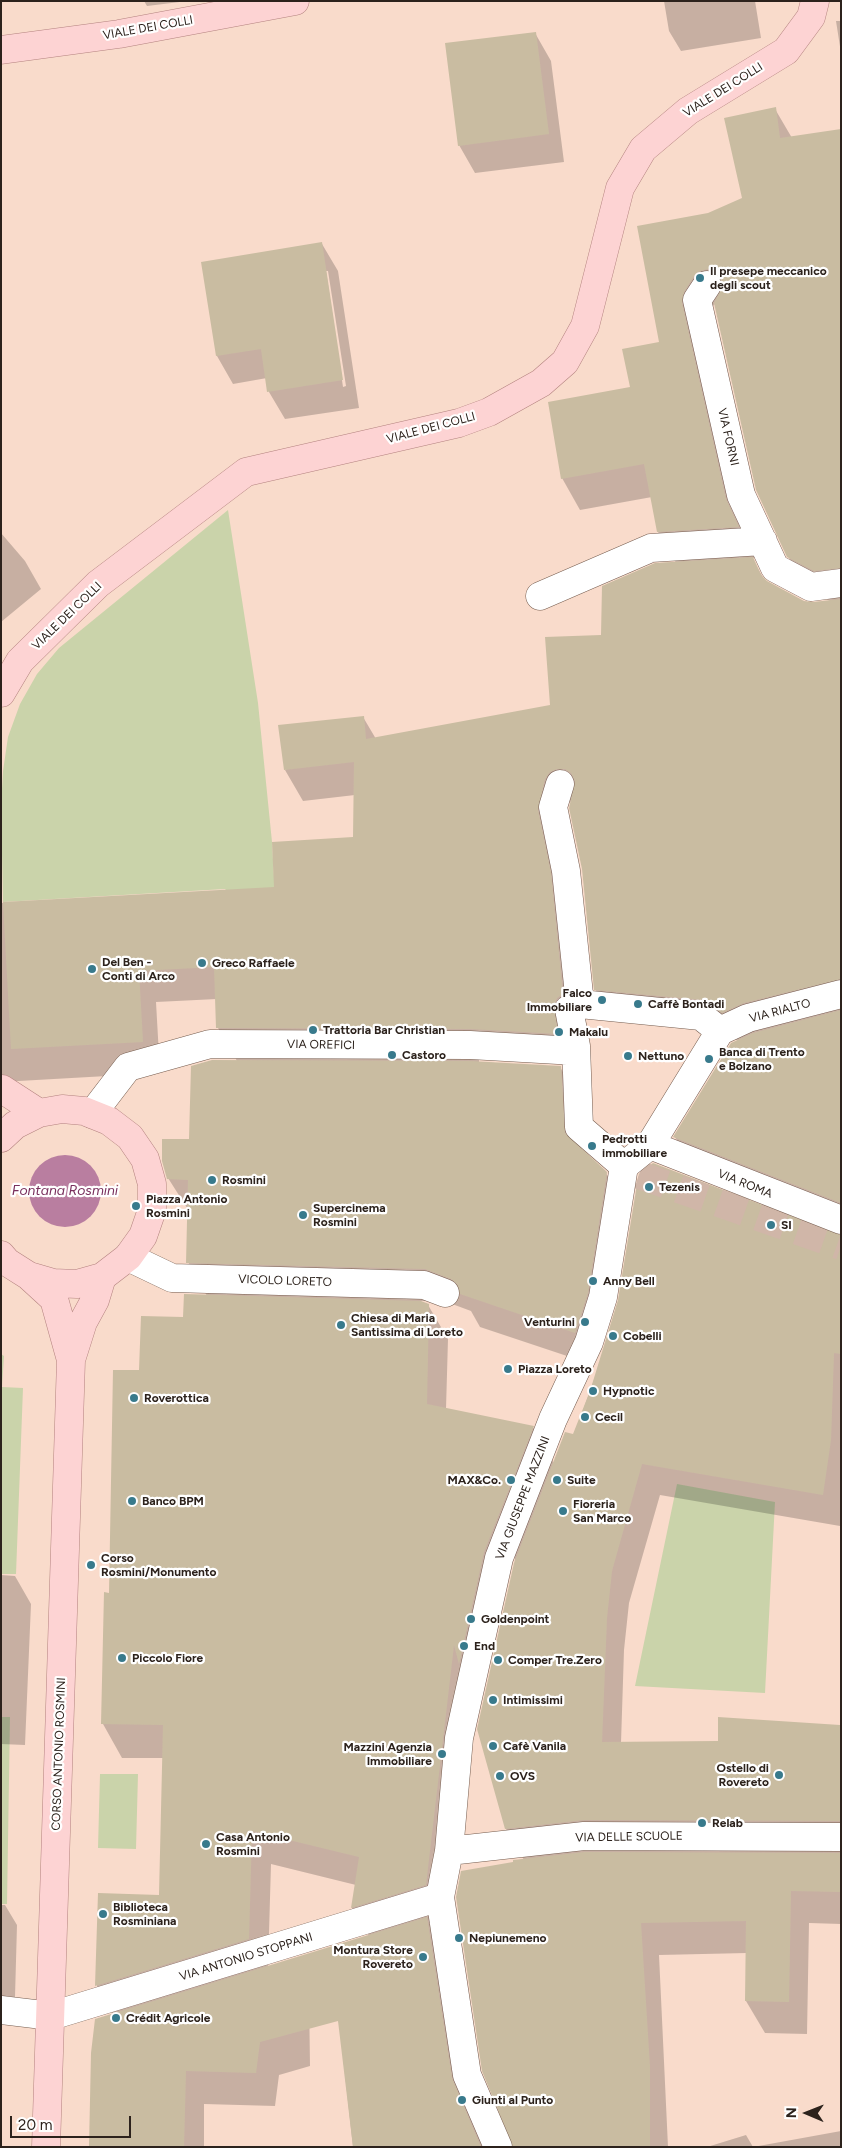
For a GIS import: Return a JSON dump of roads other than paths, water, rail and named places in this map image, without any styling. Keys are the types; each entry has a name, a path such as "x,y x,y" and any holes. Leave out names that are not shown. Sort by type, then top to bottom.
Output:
{"main road":[{"name":"VIALE DEI COLLI","path":"1,50 119,34 294,1"},
{"name":"VIALE DEI COLLI","path":"1,693 20,661 98,584 246,472 460,423 489,412 541,383 564,362 585,326 620,188 643,149 688,111 786,51 811,17 815,1"},
{"path":"1,1089 39,1113"},
{"path":"1,1138 15,1125 39,1113 62,1109 92,1114 109,1121 130,1137 145,1159 152,1184 152,1210 143,1236 128,1257 102,1277 77,1284 53,1283 29,1276"},
{"path":"1,1255 7,1262 29,1276 54,1299 71,1360"},
{"path":"71,1360 83,1322 95,1300 102,1277"},
{"name":"CORSO ANTONIO ROSMINI","path":"46,2147 71,1360"}],"street":[{"name":"VIA FORNI","path":"702,293 741,494 775,568 811,587 841,583"},
{"path":"540,596 651,548 763,541"},
{"path":"560,784 553,807 566,871 580,1004"},
{"name":"VIA RIALTO","path":"720,1031 748,1018 841,994"},
{"path":"580,1004 701,1016 720,1031 650,1145 624,1166 579,1126 576,1051 569,1009 580,1004"},
{"name":"VIA OREFICI","path":"92,1114 128,1067 210,1044 470,1046 576,1051"},
{"name":"VIA ROMA","path":"650,1145 841,1220"},
{"name":"VIA GIUSEPPE MAZZINI","path":"498,2147 467,2075 440,1897 449,1852 459,1738 499,1558 553,1419 589,1342 603,1297 624,1166"},
{"name":"VICOLO LORETO","path":"128,1257 172,1278 424,1286 445,1293"},
{"name":"VIA DELLE SCUOLE","path":"449,1852 584,1836 841,1837"},
{"name":"VIA ANTONIO STOPPANI","path":"50,2016 440,1897"},
{"path":"1,2010 50,2016"}],"water":[{"name":"Fontana Rosmini","path":"65,1155 85,1161 95,1171 101,1191 95,1211 85,1221 65,1227 45,1221 35,1211 29,1191 35,1171 45,1161"}],"tunnel":[{"path":"639,1175 841,1246"}],"place":[{"name":"Il presepe meccanico degli scout","path":"700,278"},
{"name":"Greco Raffaele","path":"202,963"},
{"name":"Del Ben - Conti di Arco","path":"92,969"},
{"name":"Falco Immobiliare","path":"602,1000"},
{"name":"Caffè Bontadi","path":"638,1004"},
{"name":"Trattoria Bar Christian","path":"313,1030"},
{"name":"Makalu","path":"559,1032"},
{"name":"Castoro","path":"392,1055"},
{"name":"Nettuno","path":"628,1056"},
{"name":"Banca di Trento e Bolzano","path":"709,1059"},
{"name":"Pedrotti immobiliare","path":"592,1146"},
{"name":"Rosmini","path":"212,1180"},
{"name":"Tezenis","path":"649,1187"},
{"name":"Piazza Antonio Rosmini","path":"136,1206"},
{"name":"Supercinema Rosmini","path":"303,1215"},
{"name":"SI","path":"771,1225"},
{"name":"Anny Bell","path":"593,1281"},
{"name":"Venturini","path":"585,1322"},
{"name":"Chiesa di Maria Santissima di Loreto","path":"341,1325"},
{"name":"Cobelli","path":"613,1336"},
{"name":"Piazza Loreto","path":"508,1369"},
{"name":"Hypnotic","path":"593,1391"},
{"name":"Roverottica","path":"134,1398"},
{"name":"Cecil","path":"585,1417"},
{"name":"MAX&Co.","path":"511,1480"},
{"name":"Suite","path":"557,1480"},
{"name":"Banco BPM","path":"132,1501"},
{"name":"Fioreria San Marco","path":"563,1511"},
{"name":"Corso Rosmini/Monumento","path":"91,1565"},
{"name":"Goldenpoint","path":"471,1619"},
{"name":"End","path":"464,1646"},
{"name":"Piccolo Fiore","path":"122,1658"},
{"name":"Comper Tre.Zero","path":"498,1660"},
{"name":"Intimissimi","path":"493,1700"},
{"name":"Cafè Vanila","path":"493,1746"},
{"name":"Mazzini Agenzia Immobiliare","path":"442,1754"},
{"name":"Ostello di Rovereto","path":"779,1775"},
{"name":"OVS","path":"500,1776"},
{"name":"Relab","path":"702,1823"},
{"name":"Casa Antonio Rosmini","path":"206,1844"},
{"name":"Biblioteca Rosminiana","path":"103,1914"},
{"name":"Nepiunemeno","path":"459,1938"},
{"name":"Montura Store Rovereto","path":"423,1957"},
{"name":"Crédit Agricole","path":"116,2018"},
{"name":"Giunti al Punto","path":"462,2100"}]}
